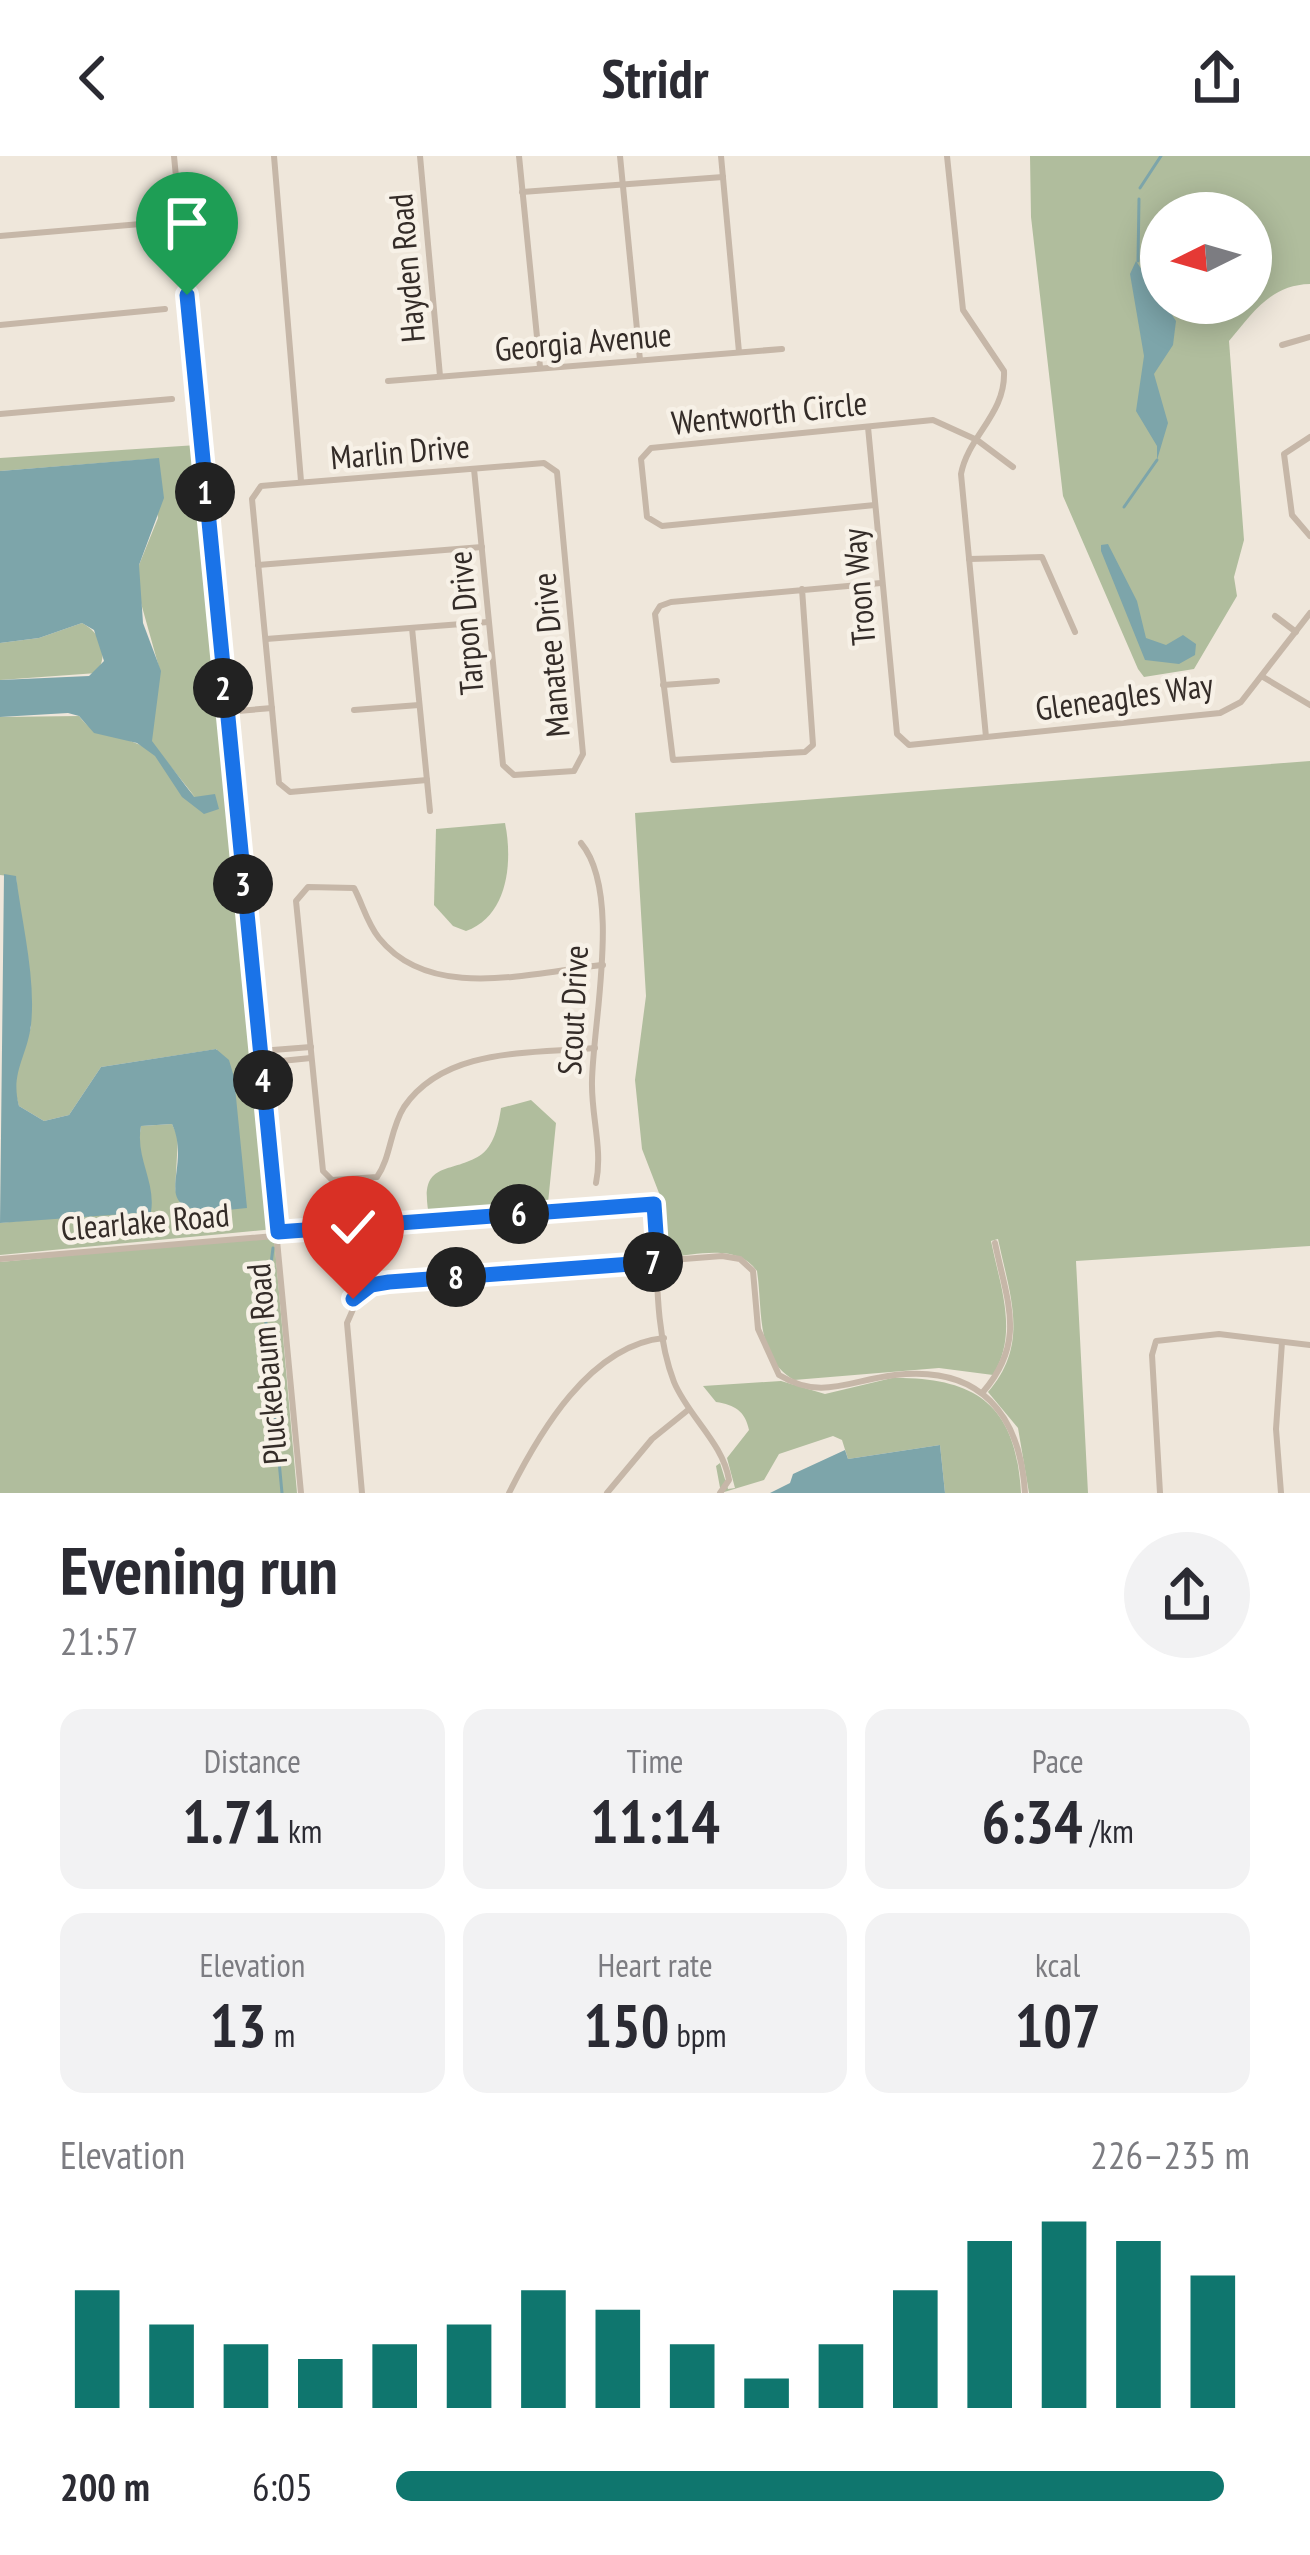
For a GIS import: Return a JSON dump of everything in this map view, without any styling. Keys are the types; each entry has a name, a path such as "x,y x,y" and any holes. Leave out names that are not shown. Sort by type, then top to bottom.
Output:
{"street":[{"name":"Pluckebaum Road","path":"174,156 301,1493"},
{"path":"274,156 301,483"},
{"name":"Hayden Road","path":"420,156 440,376"},
{"path":"519,156 540,368"},
{"path":"620,156 640,360"},
{"path":"721,156 739,352"},
{"path":"947,156 963,310 1004,371 1000,402 961,474 986,738"},
{"path":"523,192 723,177"},
{"path":"0,236 164,222"},
{"path":"0,325 164,309"},
{"path":"1282,345 1310,338"},
{"name":"Georgia Avenue","path":"388,381 782,350"},
{"path":"0,414 172,399"},
{"name":"Wentworth Circle","path":"875,505 662,526 647,517 641,459 651,448 933,420 977,440 1013,467"},
{"name":"Troon Way","path":"868,427 897,734 903,741"},
{"path":"1310,437 1284,454 1292,514 1310,536"},
{"name":"Marlin Drive","path":"258,566 255,491 301,483 551,466"},
{"name":"Manatee Drive","path":"506,772 574,771 584,754 557,472 551,466"},
{"name":"Tarpon Drive","path":"474,469 506,772"},
{"path":"427,780 283,788 258,566 482,547"},
{"path":"970,559 1042,557 1075,632"},
{"path":"802,590 815,736 806,752 680,764 669,752 655,614 659,606 802,590 881,583"},
{"name":"Gleneagles Way","path":"903,741 909,745 1204,717 1240,702 1310,614"},
{"path":"1275,616 1296,632"},
{"path":"266,639 488,622"},
{"path":"412,628 430,811"},
{"path":"1263,676 1310,704"},
{"path":"663,686 717,681"},
{"path":"353,710 419,705"},
{"path":"226,712 272,708"},
{"name":"Scout Drive","path":"581,843 593,858 603,965 592,1106 601,1159 596,1183"},
{"path":"595,1048 482,1059 451,1068 402,1110 381,1173 338,1181 323,1171 296,901 308,887 354,888 379,938 394,953 436,976 473,978 603,965"},
{"path":"260,1051 311,1047"},
{"path":"261,1063 312,1058"},
{"name":"Clearlake Road","path":"0,1258 654,1204 658,1262"},
{"path":"983,1392 1006,1360 1013,1328 995,1243"},
{"path":"362,1493 347,1324 361,1291 389,1282 722,1256 747,1264 753,1271 763,1348 779,1375 824,1391 892,1375 923,1375 983,1392 1015,1429 1025,1493"},
{"path":"658,1262 664,1338 675,1383 727,1470 729,1480 720,1493"},
{"path":"1160,1493 1152,1354 1156,1341 1219,1334 1310,1345"},
{"path":"508,1493 539,1437 586,1381 631,1344 664,1338"},
{"path":"1281,1493 1276,1412 1282,1342"},
{"path":"608,1493 652,1438 689,1409"}],"green space":[{"path":"1030,156 1310,156 1310,284 1272,296 1272,192 1140,192 1140,324 1244,324 1229,341 1244,540 1234,577 1237,596 1194,669 1144,677 1063,496 1031,217"},
{"path":"197,445 274,1229 0,1255 0,1223 113,1211 128,1215 141,1126 172,1124 178,1137 175,1192 217,1049 101,1067 69,1115 44,1121 19,1106 12,1081 31,1027 16,877 0,875 0,717 79,716 99,732 146,748 195,797 151,742 160,671 139,596 139,565 158,518 151,459 0,471 0,458"},
{"path":"82,623 101,644 97,673 0,680 0,643 39,638"},
{"path":"1310,761 1310,1246 1076,1261 1088,1493 1029,1493 1018,1428 988,1392 1001,1374 1013,1338 1011,1300 998,1239 991,1241 1006,1326 1001,1359 993,1375 939,1368 794,1380 781,1370 767,1346 757,1271 749,1262 716,1253 668,1257 664,1206 642,1149 635,1080 646,996 635,813"},
{"path":"505,823 507,870 499,901 480,924 466,931 453,926 434,905 436,829"},
{"path":"531,1100 556,1123 547,1213 430,1220 427,1200 432,1177 482,1154 493,1139 501,1108"},
{"path":"274,1236 297,1493 0,1493 0,1262"},
{"path":"892,1378 948,1383 987,1402 1011,1438 1021,1493 945,1493 940,1445 848,1459 842,1440 833,1436 779,1454 764,1480 721,1493 716,1466 720,1463 728,1489 735,1488 727,1458 749,1430 738,1410 716,1402 703,1386 781,1381 825,1394"}],"water":[{"path":"1136,261 1140,267 1140,324 1176,324 1173,345 1154,374 1168,423 1157,460 1157,446 1136,411 1144,356 1130,274"},
{"path":"159,458 164,498 139,565 143,623 161,671 152,741 194,797 215,794 219,809 204,814 182,797 155,756 137,743 94,733 79,716 68,713 0,717 0,680 89,676 104,661 94,630 82,623 39,638 0,643 0,471"},
{"path":"1108,544 1137,601 1146,638 1166,645 1183,635 1196,644 1195,655 1179,664 1145,660 1101,551 1101,545"},
{"path":"4,874 16,876 32,989 31,1025 18,1074 19,1106 44,1121 69,1115 101,1067 216,1049 229,1060 234,1077 247,1208 212,1211 179,1201 172,1124 141,1126 151,1212 0,1223"},
{"path":"940,1445 945,1493 770,1493 790,1483 793,1474 845,1450 848,1459"}],"waterway":[{"path":"1140,188 1161,156"},
{"path":"1138,261 1139,199"},
{"path":"1124,507 1157,460"},
{"path":"273,1248 265,1312 282,1493"}],"route":[{"path":"187,295 278,1232 654,1204 658,1262 389,1282 371,1285 353,1299"}]}
